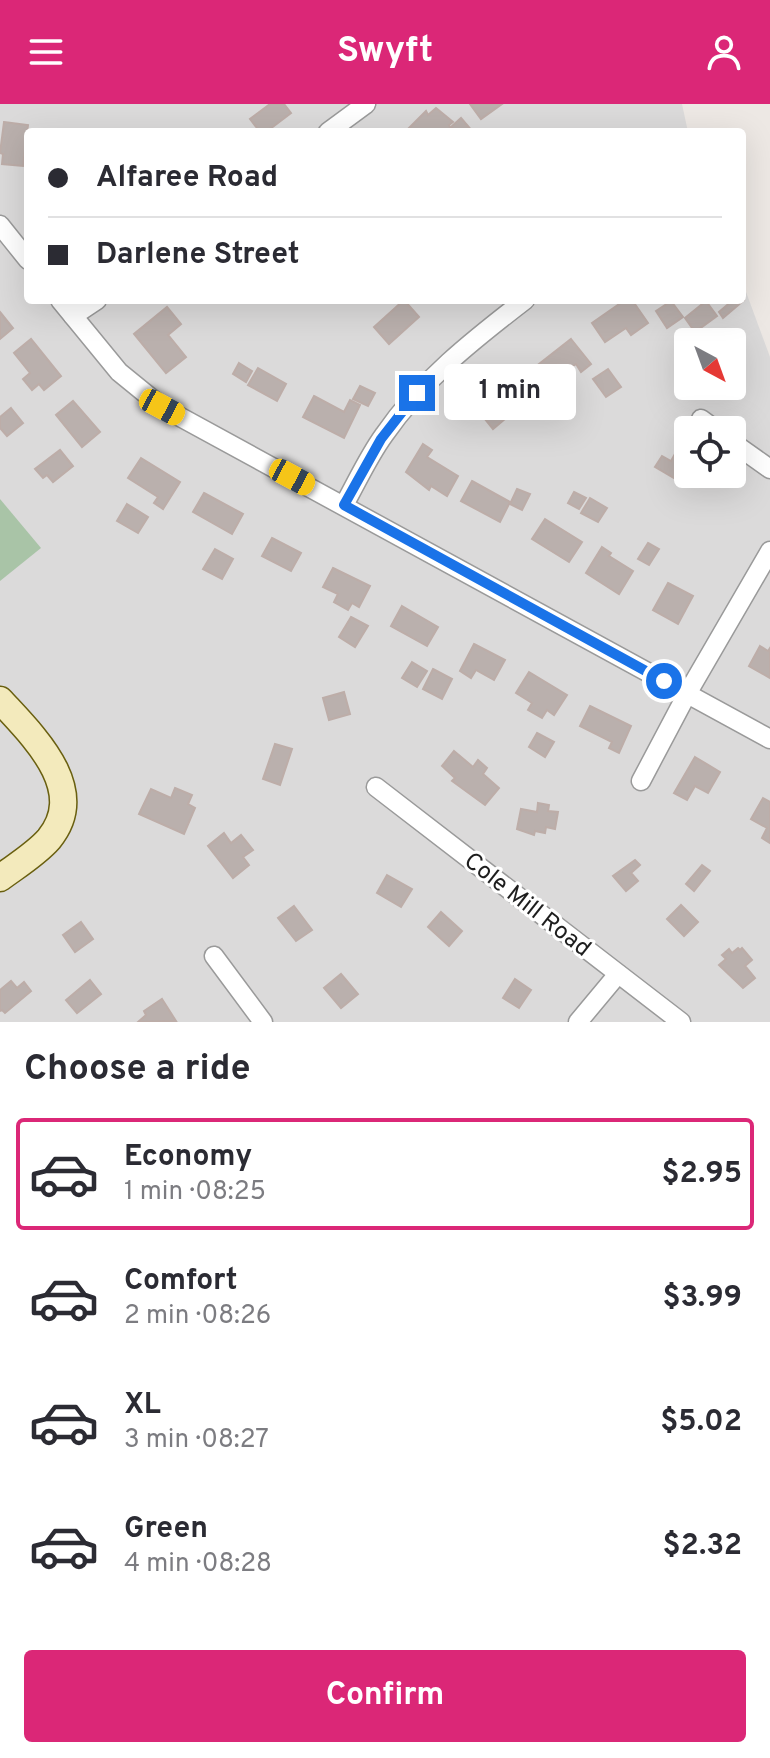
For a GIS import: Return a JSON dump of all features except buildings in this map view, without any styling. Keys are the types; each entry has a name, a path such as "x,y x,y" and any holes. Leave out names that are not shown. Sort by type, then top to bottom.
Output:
{"main road":[{"path":"0,700 56,769 62,783 64,801 57,828 48,840 0,878"}],"street":[{"path":"333,128 366,104"},
{"path":"0,225 24,255"},
{"path":"63,304 119,372 162,407 770,739"},
{"path":"73,316 91,304"},
{"path":"344,505 381,439 417,393 446,363 520,304"},
{"path":"746,452 770,469"},
{"path":"641,781 687,694 770,551"},
{"name":"Cole Mill Road","path":"376,787 681,1022"},
{"path":"214,956 263,1022"},
{"path":"578,1022 618,974"}],"shaded area":[{"path":"0,104 682,104 687,128 24,128 24,304 746,304 746,292 770,357 770,1022 0,1022"}],"green space":[{"path":"0,499 41,548 0,581"}],"route":[{"path":"417,393 381,439 344,505 664,681"}]}
